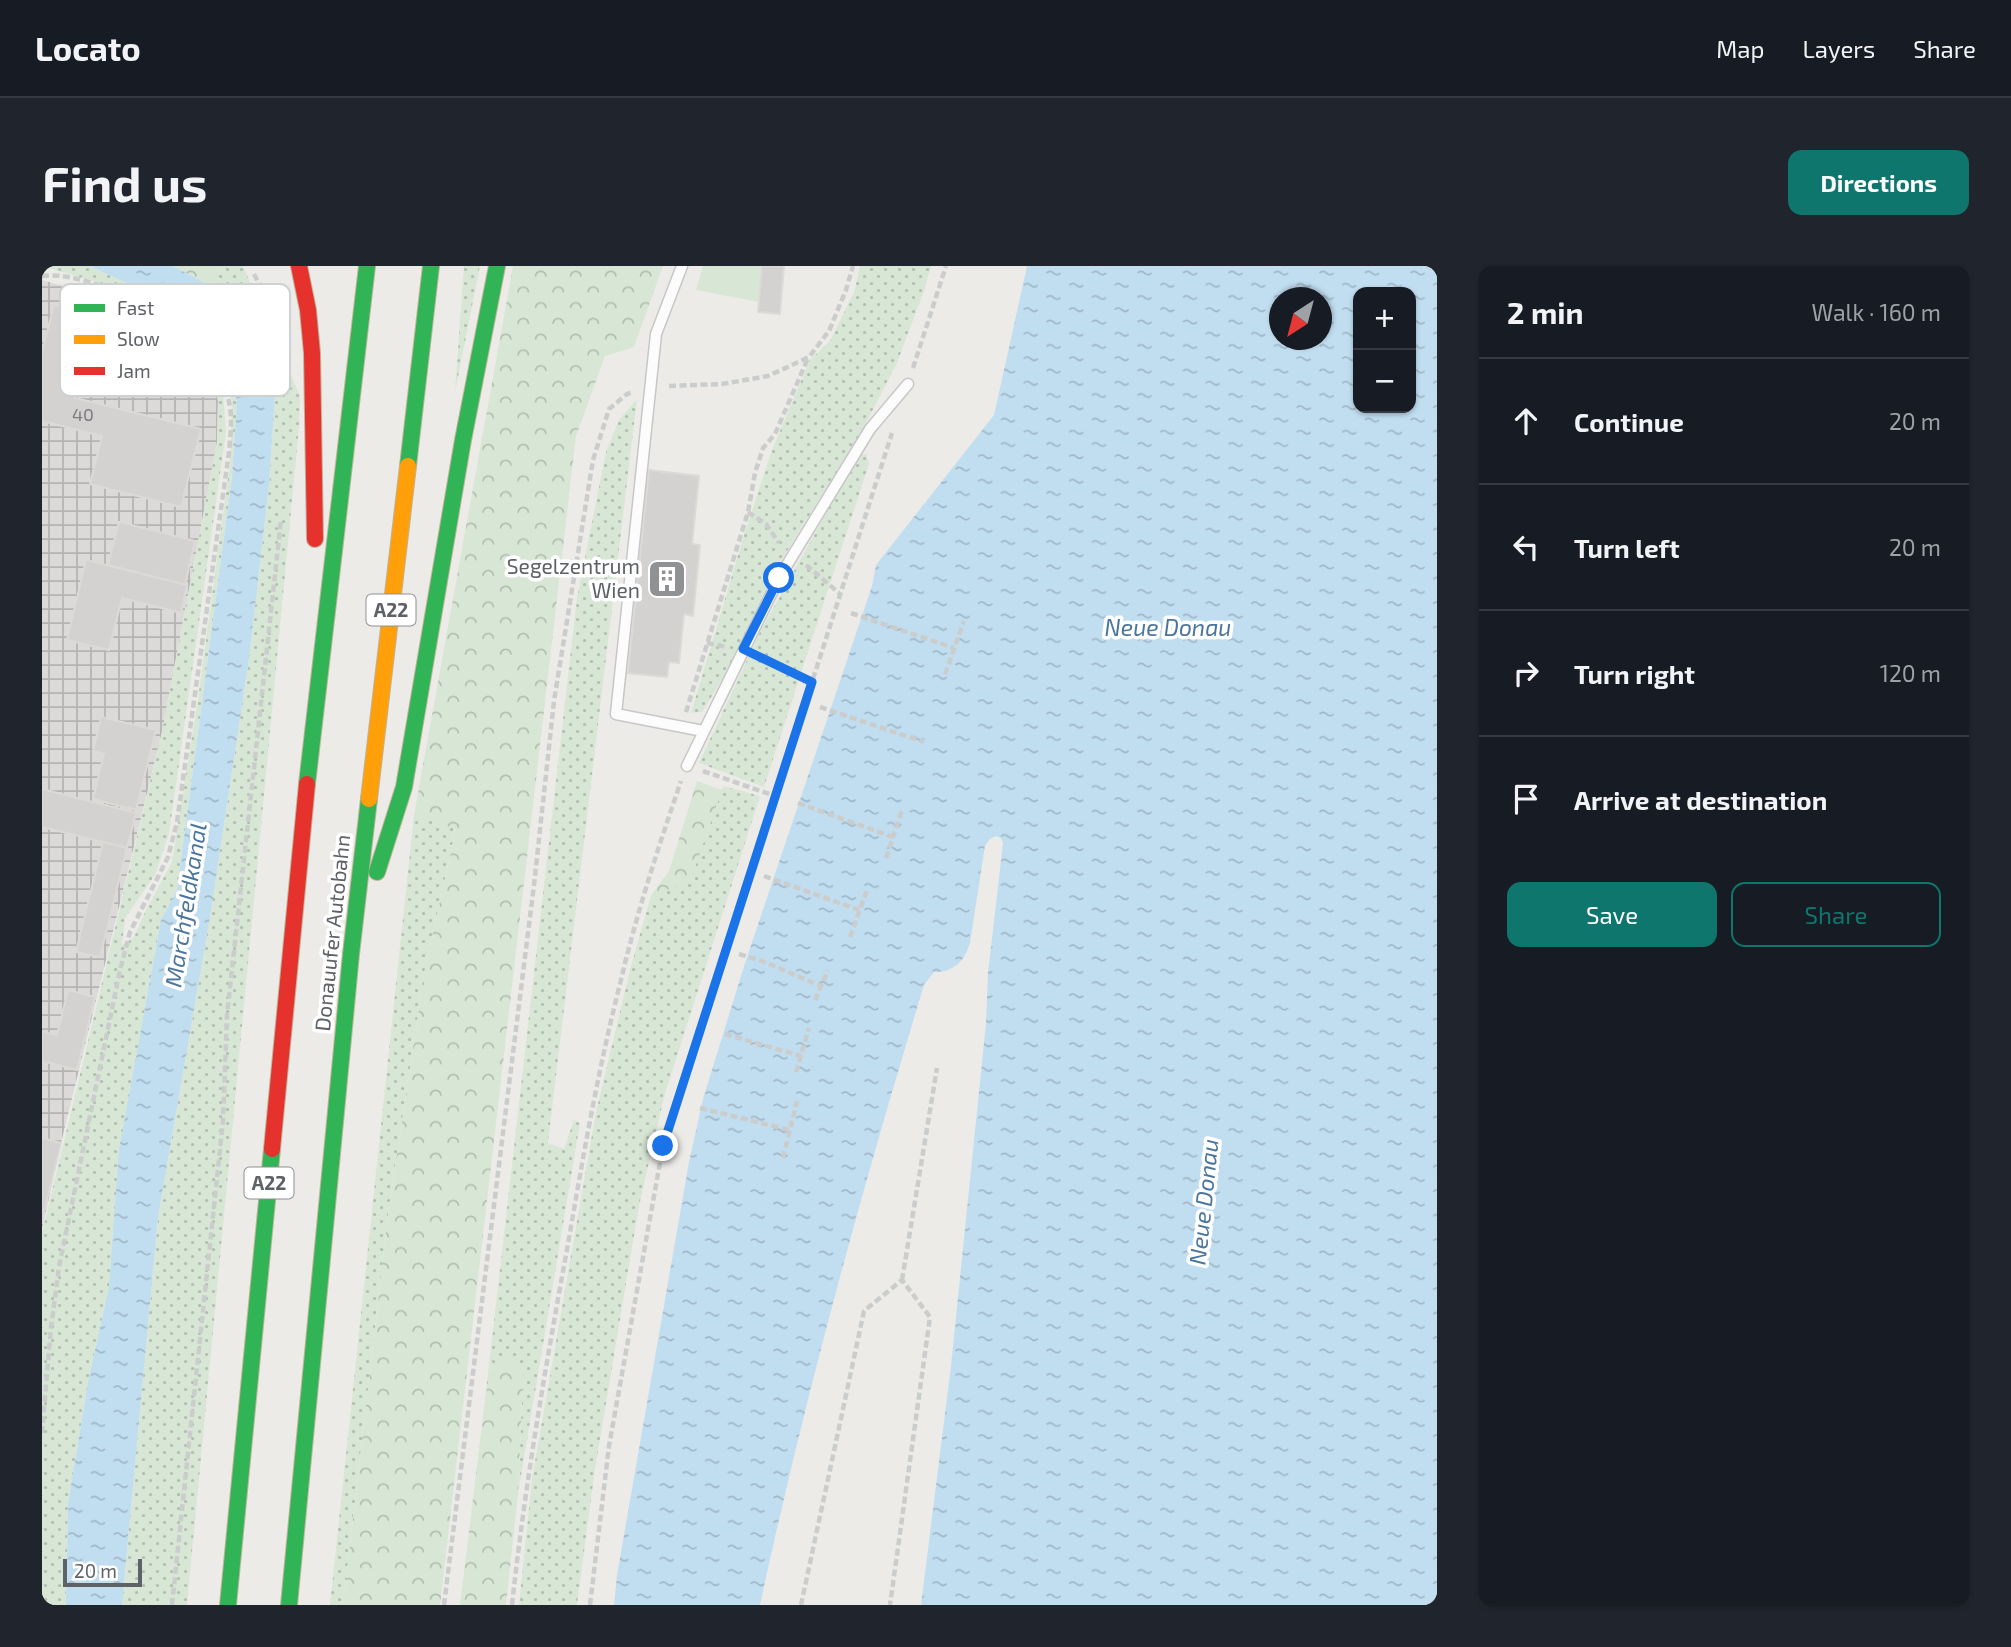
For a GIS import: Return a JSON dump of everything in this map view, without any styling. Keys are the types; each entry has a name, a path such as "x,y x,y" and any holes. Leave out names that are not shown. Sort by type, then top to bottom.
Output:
{"highway":[{"path":"299,266 307,291 312,325 315,383 318,689"},
{"name":"Donauufer Autobahn","path":"228,1605 308,774 367,266"},
{"name":"Donauufer Autobahn","path":"289,1605 351,954 431,266"},
{"path":"351,954 404,787 463,440 497,266"}],"lane":[{"path":"682,266 656,334 616,714 703,731"},
{"path":"687,766 779,578 870,429 908,384"}],"path":[{"path":"908,384 946,266"},
{"path":"42,276 55,274 93,284"},
{"path":"254,274 259,284"},
{"path":"681,727 748,512 763,448 775,434 809,357"},
{"path":"42,1433 59,1267 120,970 130,932 168,857 177,822 229,452 232,418 227,396"},
{"path":"590,1605 609,1446 663,1146 895,423"},
{"path":"172,1605 223,1121 226,1015 281,518"},
{"path":"851,613 954,648"},
{"path":"945,674 964,621"},
{"path":"743,649 812,682"},
{"path":"820,707 924,742"},
{"path":"512,1605 520,1530 544,1374 592,1110 620,983 660,842 687,766 775,796"},
{"path":"798,803 893,837"},
{"path":"886,858 902,810"},
{"path":"764,876 859,910"},
{"path":"444,1605 534,885"},
{"path":"850,937 867,890"},
{"path":"739,954 821,986"},
{"path":"815,1000 828,970"},
{"path":"796,1072 808,1028"},
{"path":"725,1034 801,1056"},
{"path":"801,1605 864,1311 901,1280 937,1068"},
{"path":"783,1158 797,1101"},
{"path":"700,1108 790,1130"},
{"path":"890,1605 930,1317 901,1280"}],"shaded area":[{"path":"42,280 60,285 60,396 217,396 218,400 217,442 162,732 42,1230"}],"green space":[{"path":"42,266 90,266 129,284 104,284"},
{"path":"173,266 222,266 215,284 207,284"},
{"path":"222,266 243,266 251,284 215,284"},
{"path":"464,266 480,266 455,392"},
{"path":"513,266 663,266 634,347 605,356 576,436 440,1605 343,1605 389,1207 425,969 456,829 414,815"},
{"path":"703,266 762,266 759,302 696,290"},
{"path":"860,266 931,266 897,363 862,431 775,570 725,675 702,712 691,713 772,450 810,360 830,341 854,292"},
{"path":"290,373 300,396 299,427 187,1605 122,1605 158,1217 210,917 249,659 269,485 275,397 290,396"},
{"path":"217,396 223,396 226,432 169,834 155,875 125,918 122,945 134,937 172,862 198,699 230,463 230,396 235,396 237,402 232,477 177,890 161,920 140,1037 109,1287 88,1382 68,1504 66,1605 42,1605 42,1233 162,732 217,442"},
{"path":"637,399 548,1143 564,1149 574,1120 580,1123 518,1494 523,1374 486,1391 577,598 606,452 619,420"},
{"path":"866,454 869,464 764,787 699,763 761,630 858,456"},
{"path":"697,781 722,790 690,882 651,895 669,871"},
{"path":"723,786 760,796 664,1097 639,1206 595,1469 577,1605 519,1605 532,1479 596,1112 630,970 651,895 690,881"},
{"path":"414,815 456,828 425,969 389,1207 343,1605 330,1605"},
{"path":"507,1357 523,1374 518,1494 506,1605 460,1605 486,1391 496,1365"}],"water":[{"path":"90,266 173,266 207,284 129,284"},
{"name":"Neue Donau","path":"1027,266 1437,266 1437,1605 921,1605 951,1366 986,1023 988,973 1003,843 1001,838 996,836 985,846 968,950 957,965 934,972 924,985 836,1293 760,1605 614,1605 689,1162 703,1099 745,963 872,586 876,565 994,415"},
{"name":"Marchfeldkanal","path":"235,396 275,396 269,485 249,659 210,917 158,1217 122,1605 66,1605 68,1504 88,1382 109,1287 119,1150 161,920 177,890 232,477 237,402"}],"building":[{"path":"762,266 784,266 780,314 758,312"},
{"path":"54,305 60,307 60,396 76,396 201,429 181,507 90,484 102,436 42,421 42,352"},
{"name":"Segelzentrum Wien","path":"649,470 699,476 692,544 700,545 693,616 684,614 679,663 669,662 667,677 628,673"},
{"path":"119,522 195,541 185,585 108,565"},
{"path":"86,560 187,585 181,613 122,598 109,650 67,640"},
{"path":"101,717 156,730 136,810 93,799 104,754 93,751"},
{"path":"42,789 136,813 127,848 42,827"},
{"path":"103,842 127,848 100,957 76,952"},
{"path":"68,990 95,997 77,1070 42,1061 42,1032 57,1035"},
{"path":"42,1138 61,1143 42,1220"}],"traffic: fast":[{"path":"307,784 367,266"},
{"path":"408,466 431,266"},
{"path":"377,872 404,787 463,440 497,266"},
{"path":"289,1605 351,954 369,799"},
{"path":"228,1605 272,1149"}],"traffic: slow":[{"path":"369,799 408,466"}],"traffic: jam":[{"path":"299,266 308,310 312,353 315,539"},
{"path":"272,1149 307,784"}],"place":[{"name":"Segelzentrum Wien","path":"667,579"}],"route":[{"path":"663,1146 812,682 743,649 779,578"}]}
